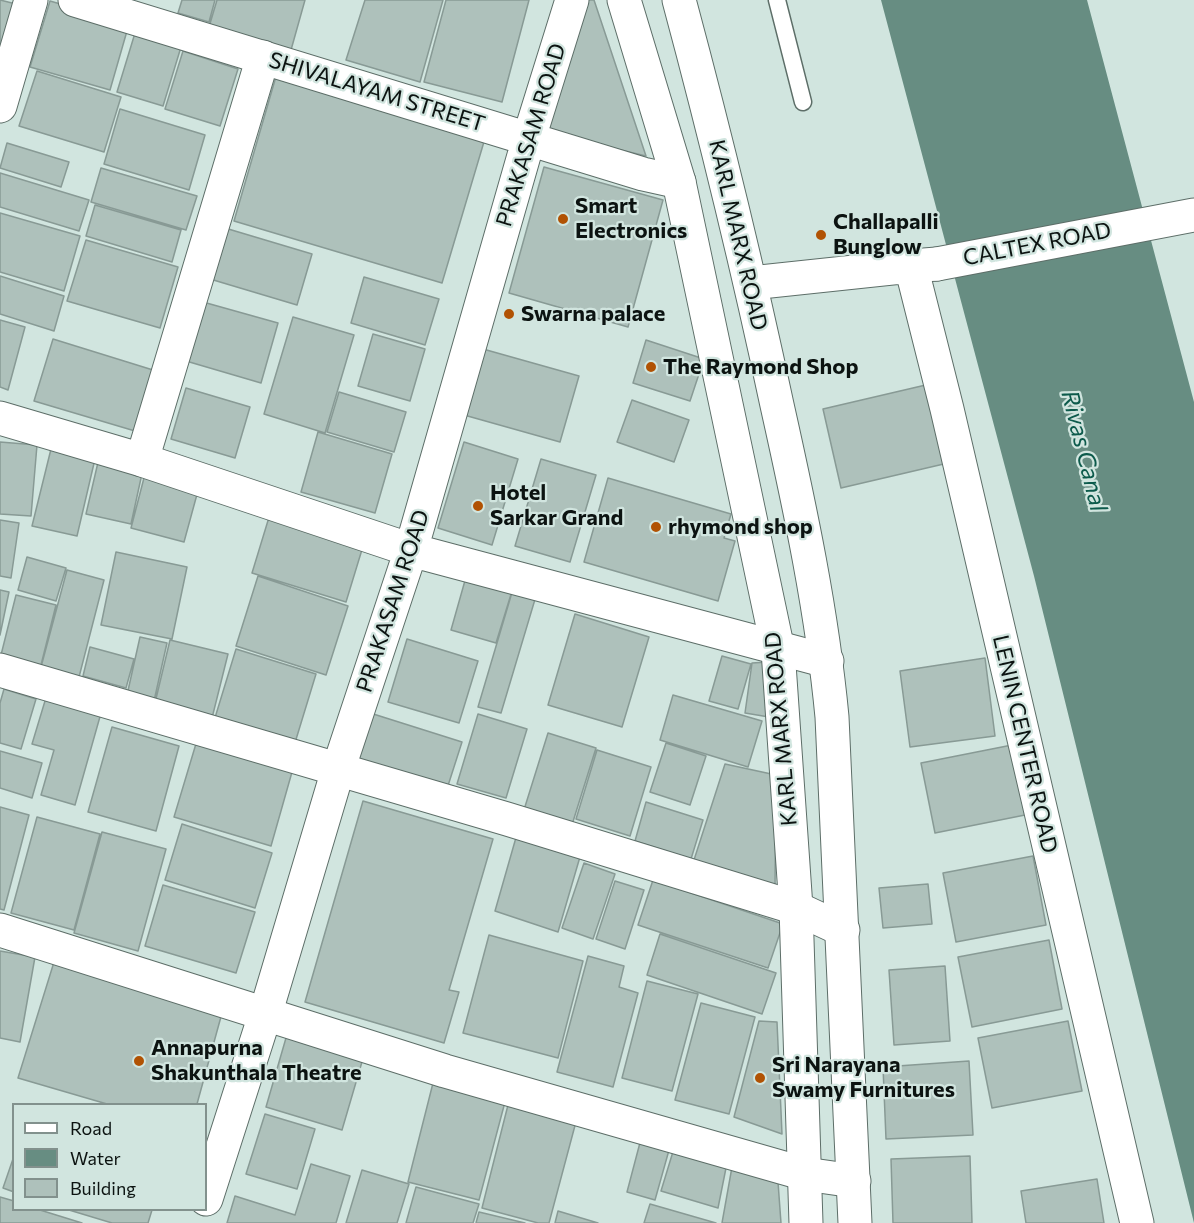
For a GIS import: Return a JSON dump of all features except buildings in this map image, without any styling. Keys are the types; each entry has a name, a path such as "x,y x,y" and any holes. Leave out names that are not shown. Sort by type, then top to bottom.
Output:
{"street":[{"path":"0,106 31,0"},
{"name":"SHIVALAYAM STREET","path":"75,0 643,174 679,182"},
{"name":"PRAKASAM ROAD","path":"207,1196 265,1015 338,770 411,550 529,138 572,0"},
{"name":"KARL MARX ROAD","path":"624,0 679,182 778,650 796,908 806,1223"},
{"name":"KARL MARX ROAD","path":"679,0 751,283 812,562 827,661 843,930 855,1223"},
{"path":"142,460 263,57"},
{"name":"CALTEX ROAD","path":"701,291 751,283 924,265 1182,216"},
{"name":"LENIN CENTER ROAD","path":"924,265 948,409 1137,1223"},
{"path":"0,418 142,460 411,550 778,650 827,661"},
{"path":"0,669 507,819 796,908 843,930"},
{"path":"0,930 445,1071 805,1174 854,1181"}],"lane":[{"path":"777,0 803,102"}],"water":[{"name":"Rivas Canal","path":"881,0 1087,0 1194,402 1194,1223 1034,576"}],"place":[{"name":"Smart Electronics","path":"563,219"},
{"name":"Challapalli Bunglow","path":"821,235"},
{"name":"Swarna palace","path":"509,314"},
{"name":"The Raymond Shop","path":"651,367"},
{"name":"Hotel Sarkar Grand","path":"478,506"},
{"name":"rhymond shop","path":"656,527"},
{"name":"Annapurna Shakunthala Theatre","path":"139,1061"},
{"name":"Sri Narayana Swamy Furnitures","path":"760,1078"}]}
